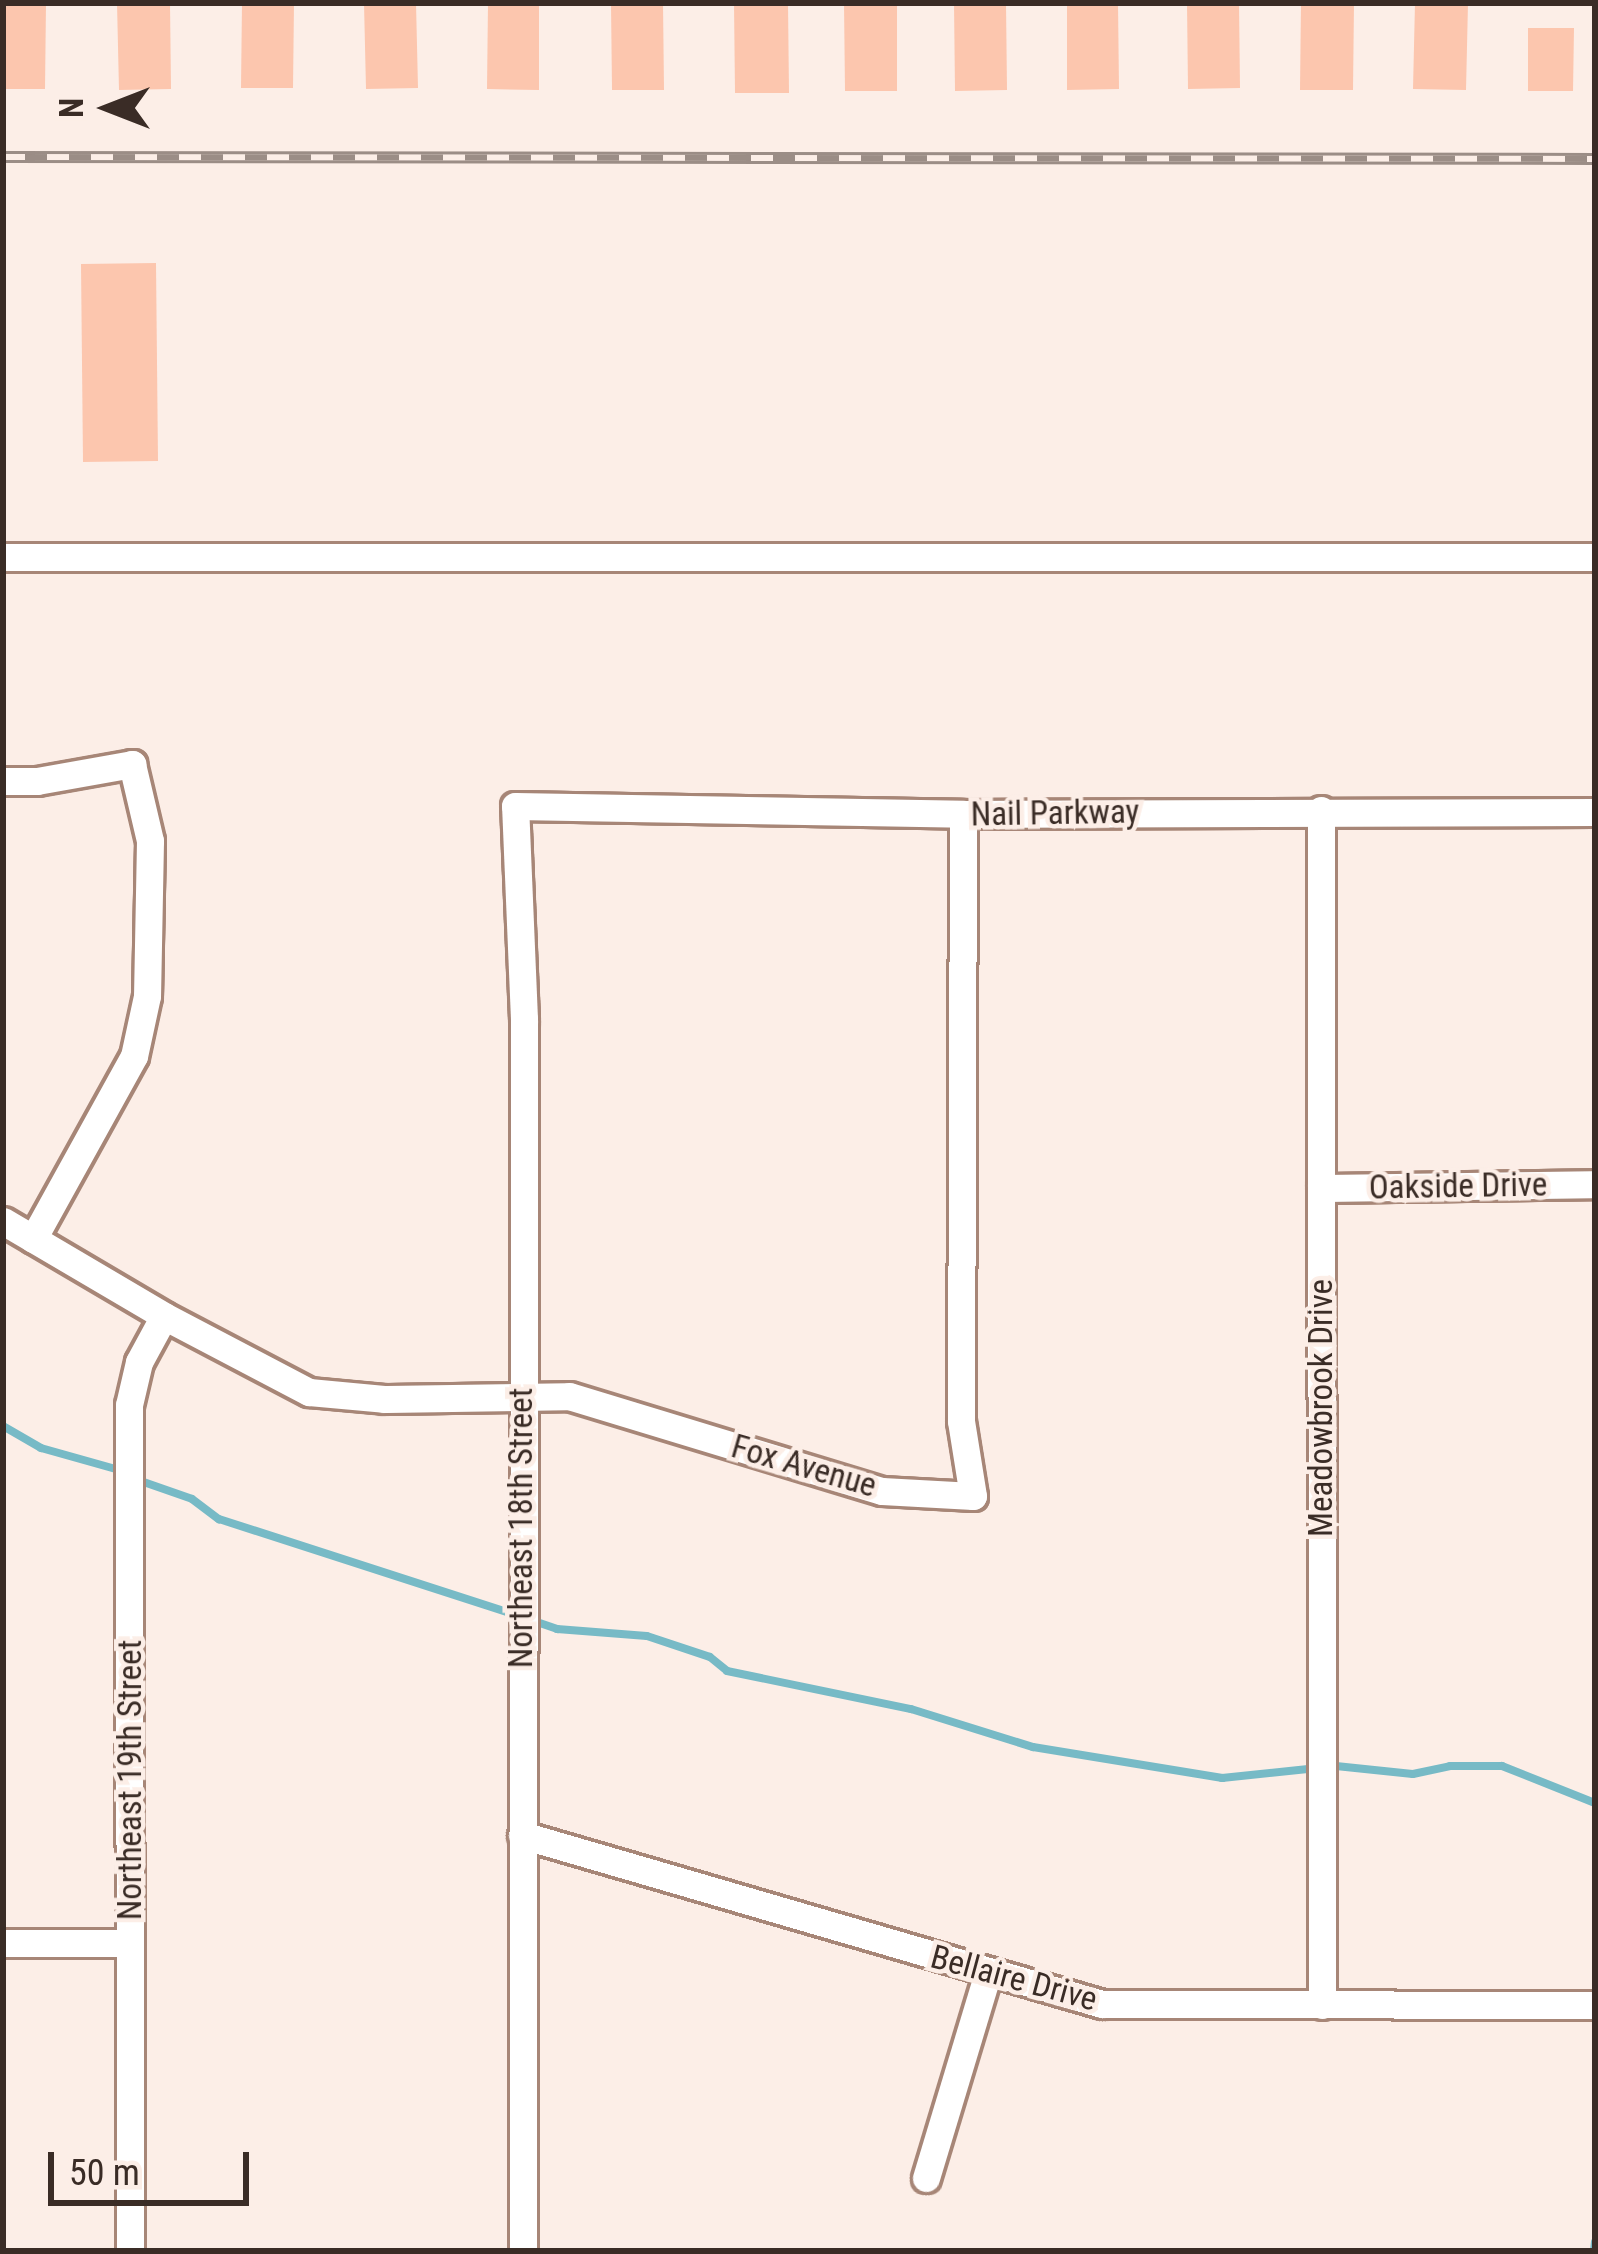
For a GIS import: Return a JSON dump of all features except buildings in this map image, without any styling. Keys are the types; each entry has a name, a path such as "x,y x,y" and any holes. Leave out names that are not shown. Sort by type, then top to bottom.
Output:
{"street":[{"path":"3,557 1595,557"},
{"path":"3,781 37,781 132,764 150,841 143,1024 120,1090 33,1239"},
{"name":"Nail Parkway","path":"515,806 962,814 1595,812"},
{"name":"Northeast 18th Street","path":"515,806 524,1019 523,2251"},
{"name":"Meadowbrook Drive","path":"1321,810 1322,2005"},
{"name":"Fox Avenue","path":"3,1221 164,1316 309,1392 383,1399 521,1395 588,1401 882,1491 973,1496 961,1421 962,814"},
{"name":"Oakside Drive","path":"1321,1188 1595,1184"},
{"name":"Northeast 19th Street","path":"130,2251 131,1385 164,1316"},
{"name":"Bellaire Drive","path":"522,1835 988,1973 1121,2006 1595,2005"},
{"path":"3,1943 130,1943"},
{"path":"926,2178 988,1973"}],"waterway":[{"path":"3,1426 41,1448 123,1471"},
{"path":"135,1479 192,1499 219,1519 514,1614"},
{"path":"528,1619 557,1629 647,1636 710,1657 727,1671 911,1709 1033,1747 1222,1778 1336,1766 1413,1774 1450,1766 1502,1766 1595,1803"},
{"path":"1594,2251 1595,2242"}],"railway":[{"path":"3,157 1595,159"}]}
